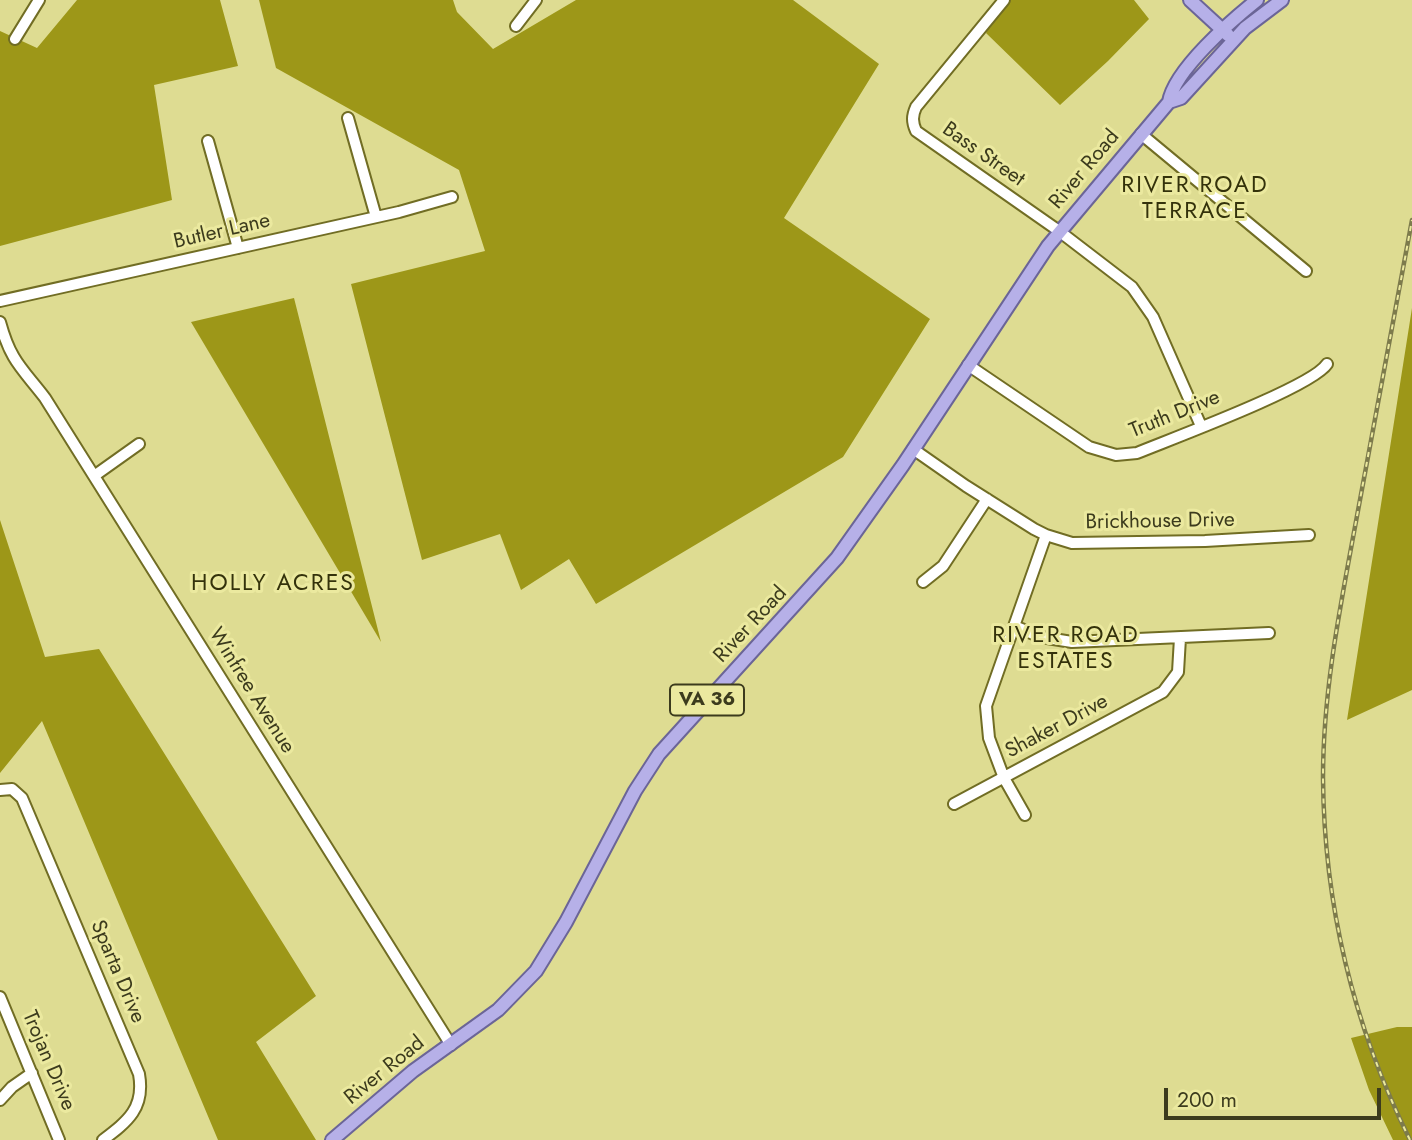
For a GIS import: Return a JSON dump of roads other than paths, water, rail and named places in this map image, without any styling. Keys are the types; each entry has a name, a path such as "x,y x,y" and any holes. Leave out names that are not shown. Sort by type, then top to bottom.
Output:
{"main road":[{"path":"1191,0 1234,40"},
{"name":"River Road","path":"1169,102 1171,90 1222,29 1258,0"},
{"name":"River Road","path":"332,1140 395,1085 504,1005 536,971 566,922 635,791 659,754 813,588 856,534 1059,232 1169,102 1181,98 1234,40 1282,0"}],"street":[{"path":"15,39 39,0"},
{"path":"516,26 536,0"},
{"name":"Bass Street","path":"1004,0 916,107 913,114 914,126 916,131 954,160 1059,232"},
{"path":"348,118 376,217"},
{"path":"1141,134 1306,271"},
{"path":"208,141 238,248"},
{"name":"Butler Lane","path":"0,300 376,217 452,197"},
{"path":"1059,232 1124,280 1141,298 1153,317 1201,426"},
{"name":"Winfree Avenue","path":"0,323 17,366 45,398 451,1045"},
{"name":"Truth Drive","path":"968,365 1062,431 1106,454 1137,453 1291,388 1317,374 1326,364"},
{"path":"94,476 139,444"},
{"name":"Brickhouse Drive","path":"914,449 986,499 1046,535 1086,544 1309,535"},
{"path":"923,582 943,566 986,499"},
{"path":"1025,815 1004,778 989,738 986,706 1046,535"},
{"path":"1014,626 1041,637 1072,642 1269,633"},
{"name":"Shaker Drive","path":"954,804 1163,692 1178,672 1180,638"},
{"name":"Sparta Drive","path":"0,790 16,790 27,810 139,1074 141,1094 137,1107 103,1140"},
{"name":"Trojan Drive","path":"0,997 59,1140"},
{"path":"0,1100 12,1087 32,1073"}],"railway":[{"path":"1410,1140 1373,1053 1346,964 1329,872 1323,778 1326,712 1334,646 1412,220"}],"district":[{"name":"RIVER ROAD TERRACE","path":"1195,199"},
{"name":"HOLLY ACRES","path":"273,584"},
{"name":"RIVER ROAD ESTATES","path":"1066,649"}]}
